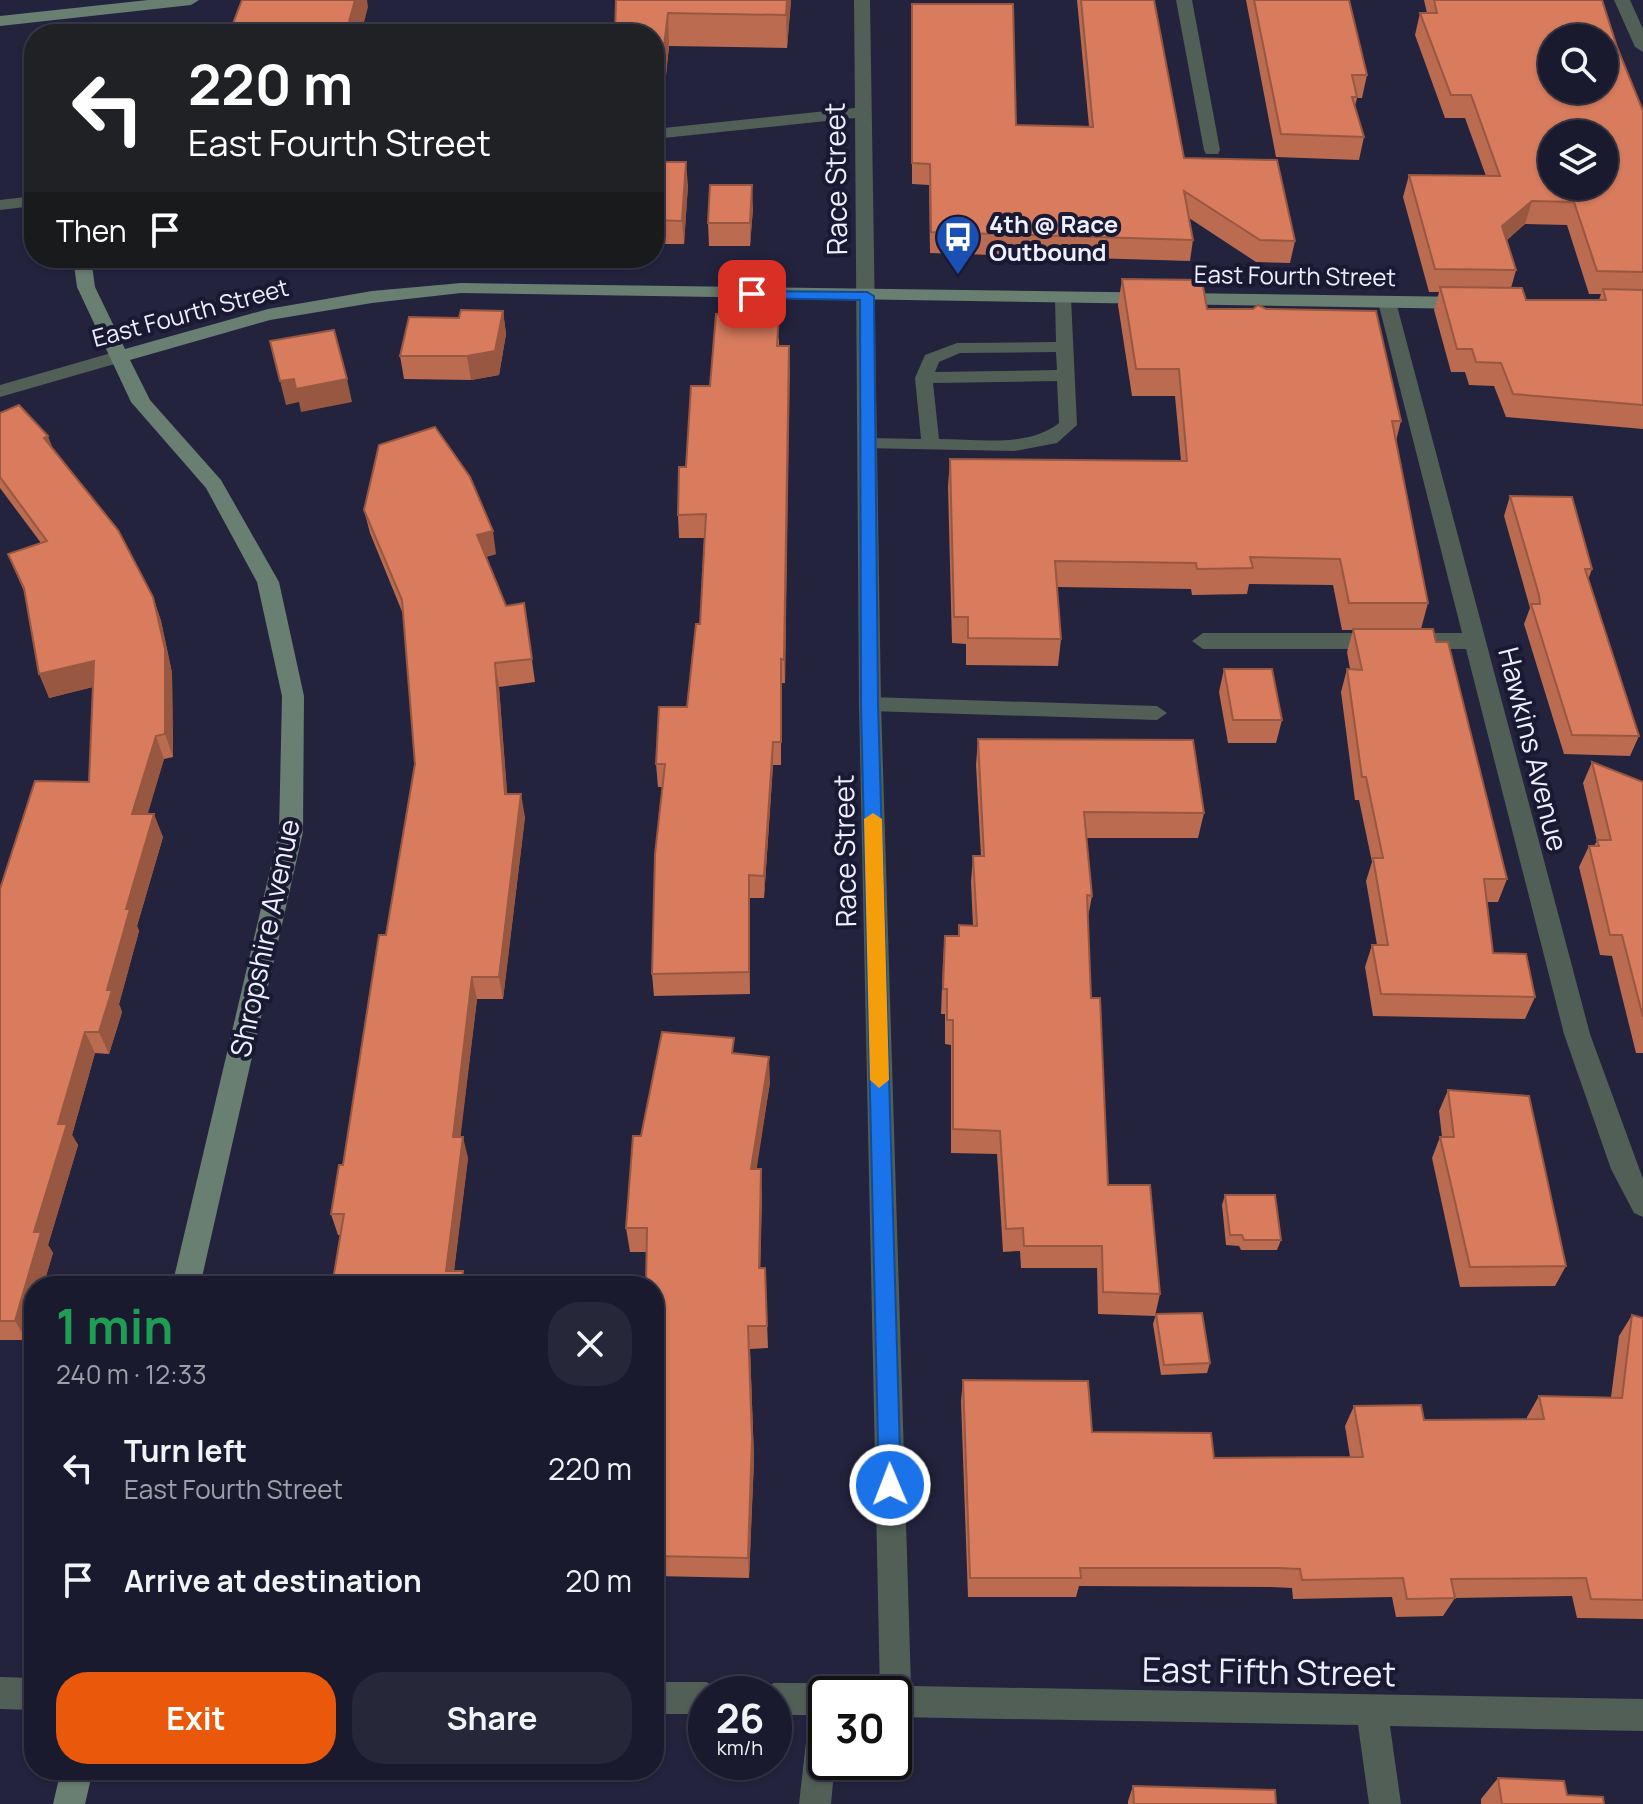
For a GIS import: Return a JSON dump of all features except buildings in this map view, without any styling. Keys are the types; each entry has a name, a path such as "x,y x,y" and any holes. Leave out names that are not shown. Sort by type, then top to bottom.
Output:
{"street":[{"path":"0,21 191,0"},
{"name":"Race Street","path":"862,0 870,704 894,1676"},
{"path":"1184,0 1212,150"},
{"path":"1622,0 1643,47"},
{"path":"664,133 864,112"},
{"path":"0,205 24,202"},
{"name":"Shropshire Avenue","path":"83,268 86,287 141,402 214,485 268,582 293,696 291,832 188,1276"},
{"name":"East Fourth Street","path":"0,391 268,315 372,297 461,288 1491,303"},
{"name":"Hawkins Avenue","path":"1387,302 1577,1034 1624,1169 1643,1205"},
{"path":"1203,641 1476,641"},
{"path":"0,1693 24,1694"},
{"path":"664,1698 688,1698"},
{"name":"East Fifth Street","path":"912,1701 1643,1715"},
{"path":"1372,1712 1385,1804"},
{"path":"69,1804 75,1780"},
{"path":"815,1804 818,1780"}],"lane":[{"path":"868,444 1014,445 1051,439 1068,425 1063,298"},
{"path":"931,444 924,378 931,359 957,348 1065,347"},
{"path":"924,378 1066,375"},
{"path":"870,704 1157,713"}],"slow traffic":[{"path":"873,819 879,1080"}],"place":[{"name":"4th @ Race Outbound","path":"958,276"}],"route":[{"path":"752,294 867,296 870,704 890,1485"}]}
